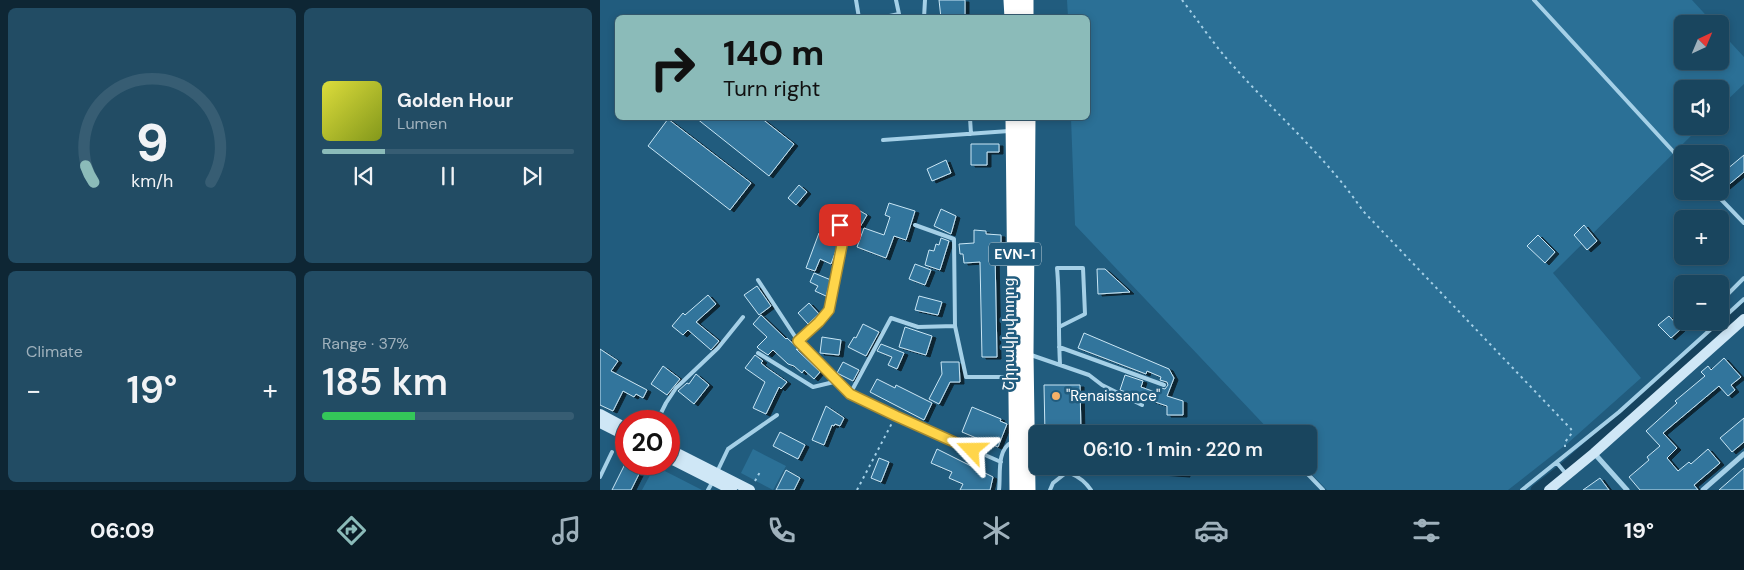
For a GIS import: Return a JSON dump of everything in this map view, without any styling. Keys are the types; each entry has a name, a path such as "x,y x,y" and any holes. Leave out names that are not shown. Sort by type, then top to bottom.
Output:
{"highway":[{"path":"1011,0 1012,15"},
{"path":"1026,0 1026,15"},
{"name":"Շիրակի փողոց","path":"1028,120 1026,353 1032,425"},
{"name":"Շիրակի փողոց","path":"1013,124 1017,490"},
{"name":"Շիրակի փողոց","path":"1028,490 1032,475"}],"street":[{"path":"1549,490 1566,473 1594,452 1744,319"},
{"path":"600,414 615,422"},
{"path":"600,423 615,430"},
{"path":"1594,452 1627,490"},
{"path":"1703,490 1744,454"},
{"path":"680,455 715,476 732,490"},
{"path":"680,462 752,488"}],"lane":[{"path":"856,0 859,15"},
{"path":"894,15 899,14 896,0"},
{"path":"924,15 925,0"},
{"path":"1534,0 1674,152"},
{"path":"970,120 971,134"},
{"path":"883,140 971,134 1013,124"},
{"path":"1722,200 1744,222"},
{"path":"798,341 829,310 842,245 840,225"},
{"path":"915,225 954,239 955,326 966,377 1016,377"},
{"path":"1059,327 1085,314 1083,268 1057,268 1060,364"},
{"path":"1729,293 1744,278"},
{"path":"758,280 798,341 850,394 1001,462"},
{"path":"1729,313 1744,299"},
{"path":"663,410 676,388 718,348 743,317"},
{"path":"850,394 891,318 918,327 955,326"},
{"path":"1522,490 1558,464 1619,412 1708,331"},
{"path":"1059,347 1164,385"},
{"path":"758,353 814,387 838,382"},
{"path":"1026,353 1089,375 1102,385 1142,405"},
{"path":"708,490 728,450 777,415"},
{"path":"999,490 1002,453 1008,444 1016,440"},
{"path":"600,477 612,452"},
{"path":"1558,464 1566,473"},
{"path":"1050,490 1053,483 1062,475"},
{"path":"1076,475 1083,479 1091,490"},
{"path":"1309,475 1323,490"}],"path":[{"path":"1182,0 1234,68 1296,132 1353,196 1363,212 1572,429 1572,433 1565,442 1569,453"},
{"path":"857,490 896,416"},
{"path":"752,488 760,472"}],"shaded area":[{"path":"1067,0 1692,0 1706,15 1674,15 1674,70 1729,70 1729,41 1744,57 1744,84 1729,98 1729,80 1674,80 1674,135 1692,135 1682,145 1674,145 1674,153 1553,273 1641,378 1568,443 1508,490 1327,490 1313,475 1317,475 1317,425 1264,425 1075,225 1071,120 1090,120 1090,15 1068,15"},
{"path":"753,449 786,466 773,490 741,473"},
{"path":"650,475 673,475 702,490 642,490"}],"building":[{"path":"939,0 965,0 965,15 941,15"},
{"path":"667,120 669,120 751,183 730,210 648,146"},
{"path":"699,120 764,120 794,144 769,176"},
{"path":"971,144 999,144 999,152 987,152 987,165 971,165"},
{"path":"1744,155 1744,172 1729,184 1729,168"},
{"path":"946,160 951,173 932,181 927,169"},
{"path":"799,185 807,192 796,205 788,198"},
{"path":"889,203 915,211 906,240 894,236 886,258 857,247 864,228 884,235 890,217 885,215"},
{"path":"855,208 867,215 860,227 848,219"},
{"path":"941,209 956,216 951,234 934,226"},
{"path":"1584,225 1597,241 1587,250 1574,235"},
{"path":"974,230 986,231 986,234 1001,235 1001,243 1003,243 1003,254 995,253 997,357 982,357 980,262 964,263 963,254 960,254 959,244 974,243"},
{"path":"819,233 838,242 838,245 831,264 820,259 815,271 806,268"},
{"path":"1538,235 1555,252 1545,263 1527,246"},
{"path":"941,238 949,241 940,270 925,265 929,250 934,251 936,244 939,245"},
{"path":"915,264 931,270 925,285 909,279"},
{"path":"1097,269 1105,269 1130,292 1098,294"},
{"path":"814,273 831,280 826,296 815,291 818,286 810,282"},
{"path":"757,286 771,306 759,315 744,295"},
{"path":"708,295 716,304 696,322 719,341 711,350 688,330 683,335 672,326 683,313 685,315"},
{"path":"919,296 942,302 938,315 915,310"},
{"path":"809,303 819,314 808,324 798,313"},
{"path":"761,315 800,350 796,349 820,372 814,379 804,370 802,373 794,366 788,364 773,350 768,355 757,347 767,337 753,324"},
{"path":"1669,316 1674,321 1674,330 1680,330 1671,338 1658,325"},
{"path":"863,324 879,332 866,356 848,347 854,337 856,338"},
{"path":"905,327 932,336 926,355 899,347"},
{"path":"1084,333 1169,369 1174,378 1167,396 1183,401 1183,415 1167,415 1167,406 1120,390 1125,375 1143,381 1141,387 1155,392 1157,387 1165,389 1168,385 1167,382 1160,380 1161,377 1147,371 1146,374 1078,348"},
{"path":"822,337 841,340 839,355 820,353"},
{"path":"881,344 904,353 897,369 888,365 892,357 877,351"},
{"path":"600,349 618,361 611,371 647,390 643,398 636,394 634,397 623,391 613,411 600,405"},
{"path":"755,355 763,361 761,363 787,382 781,389 779,387 766,414 753,408 765,382 745,368"},
{"path":"1724,358 1741,377 1731,385 1735,390 1728,396 1719,386 1663,433 1677,448 1667,458 1678,471 1689,462 1691,464 1708,449 1720,463 1694,485 1698,490 1640,490 1629,477 1649,460 1647,457 1660,446 1646,431 1677,403 1675,401 1705,376 1701,372 1708,366 1711,370"},
{"path":"843,362 859,370 853,381 837,373"},
{"path":"941,362 959,362 960,382 950,382 939,404 929,399 942,374"},
{"path":"663,366 680,379 667,395 651,384"},
{"path":"696,374 709,385 694,404 678,391 687,383 689,384"},
{"path":"877,379 895,388 896,385 932,403 924,420 870,392"},
{"path":"1044,385 1080,385 1081,425 1045,425"},
{"path":"826,406 844,418 840,426 832,425 824,445 812,440"},
{"path":"972,407 1001,419 1000,421 1007,424 998,447 962,432"},
{"path":"1744,418 1744,442 1732,452 1720,438"},
{"path":"780,432 805,445 798,459 773,446"},
{"path":"937,449 993,477 990,490 960,490 963,484 949,478 952,472 931,463"},
{"path":"879,458 889,462 881,482 871,478"},
{"path":"1744,468 1744,490 1719,490"},
{"path":"786,470 800,478 794,490 776,490"},
{"path":"620,475 638,475 631,490 612,490"},
{"path":"1600,478 1609,490 1583,490"}],"waterway":[{"path":"1536,490 1564,468 1744,308"}],"place":[{"name":"\"Renaissance\"","path":"1056,396"}],"route":[{"path":"840,225 842,245 829,310 798,341 850,394 972,450"}]}
